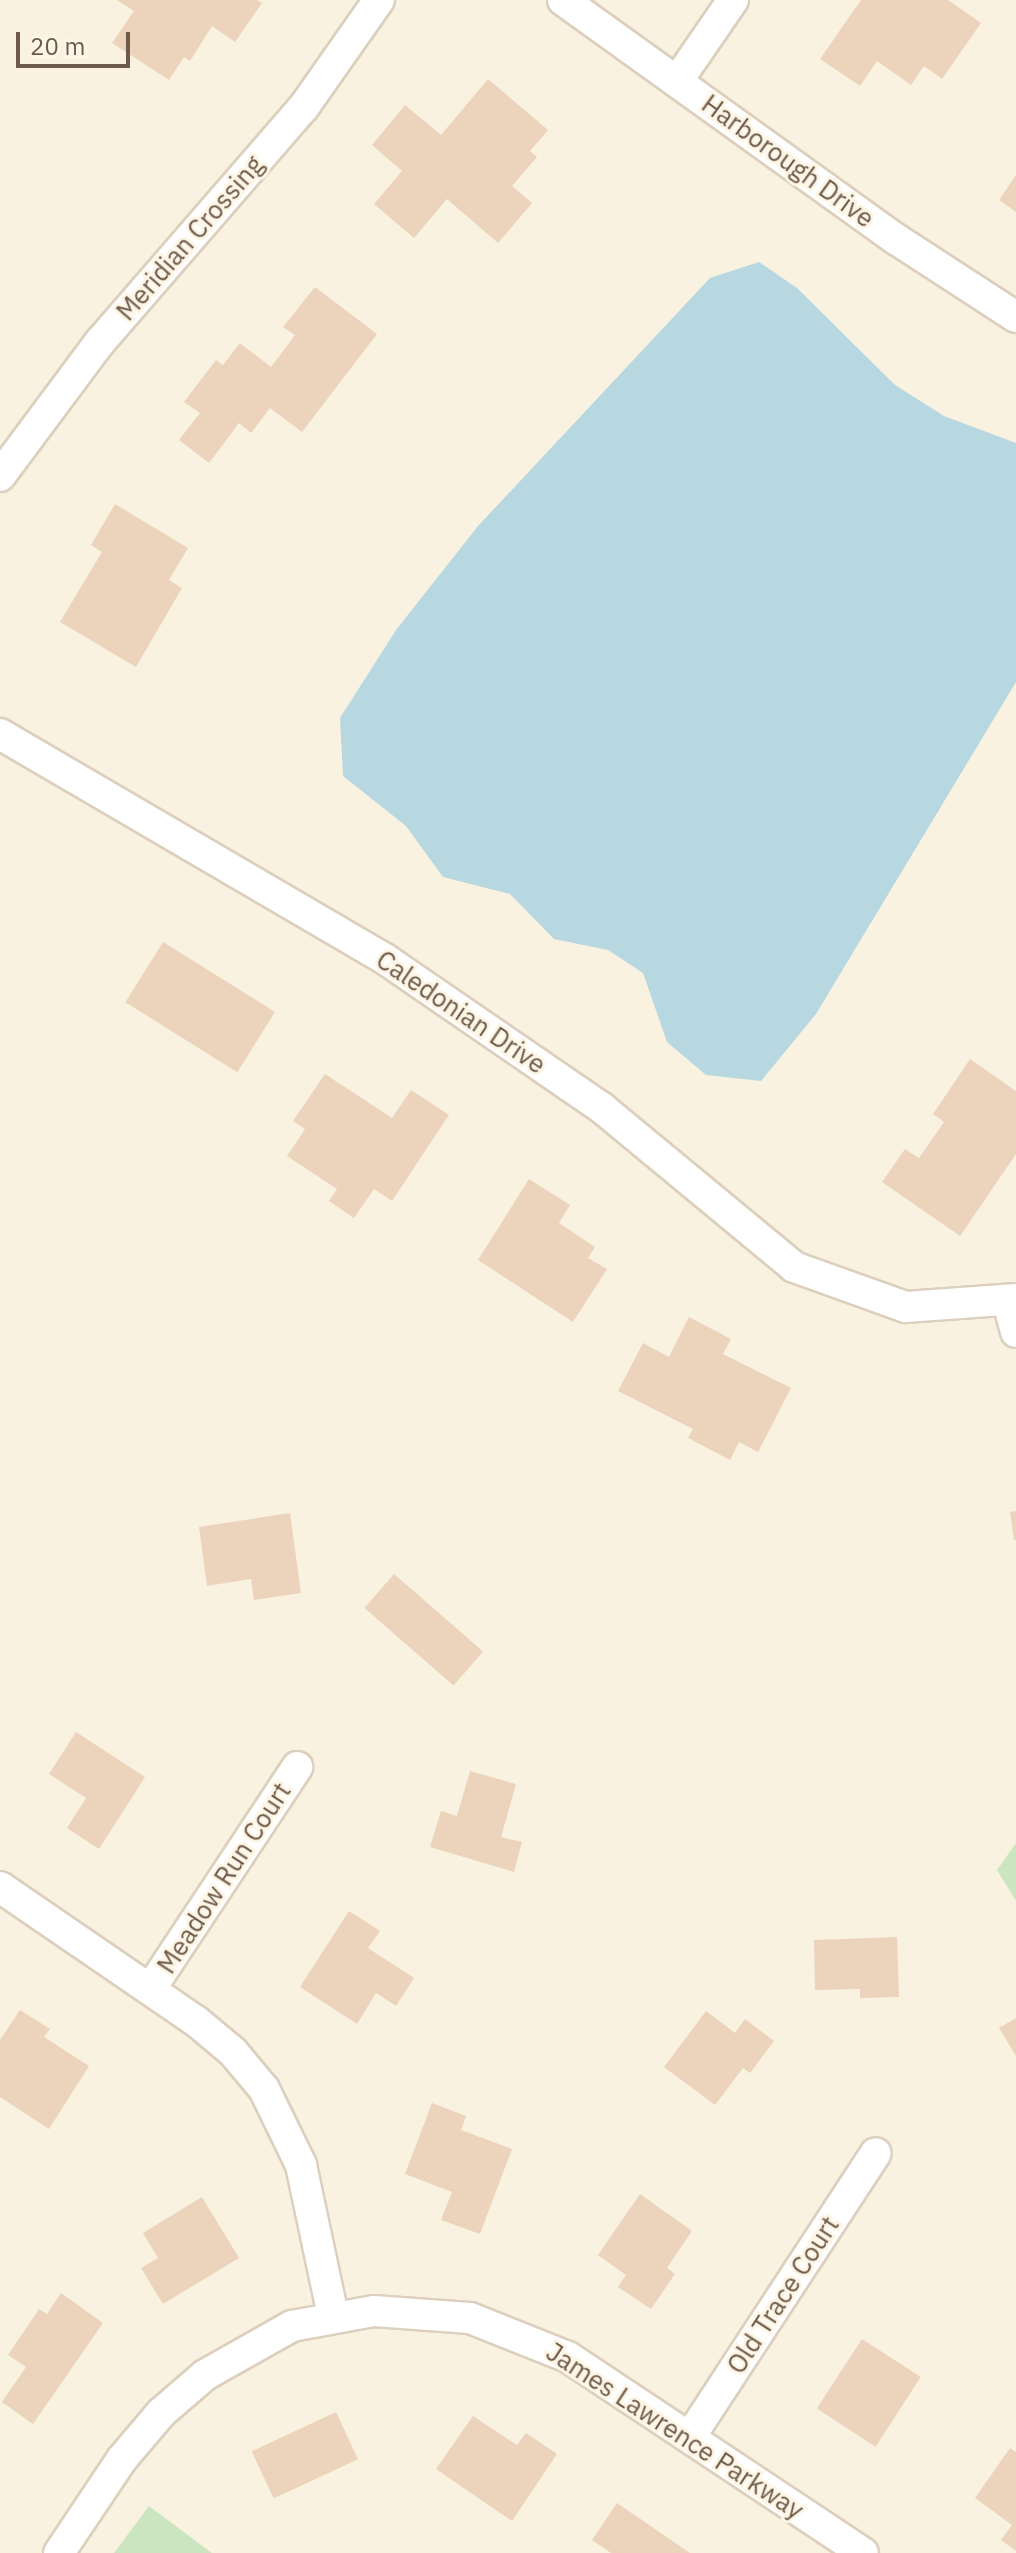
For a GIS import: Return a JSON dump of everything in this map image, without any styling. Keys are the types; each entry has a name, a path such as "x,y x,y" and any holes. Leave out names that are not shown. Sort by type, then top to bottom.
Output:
{"street":[{"name":"Meridian Crossing","path":"0,476 100,342 303,108 379,0"},
{"name":"Harborough Drive","path":"563,0 896,239 1016,317"},
{"path":"678,80 733,0"},
{"name":"Caledonian Drive","path":"0,734 385,959 602,1108 794,1267 906,1307 1012,1300"},
{"path":"1012,1300 1016,1332"},
{"name":"Meadow Run Court","path":"151,1988 297,1767"},
{"path":"0,1887 151,1988 233,2052 286,2126 301,2165 333,2315"},
{"name":"Old Trace Court","path":"690,2437 876,2153"},
{"name":"James Lawrence Parkway","path":"59,2553 122,2459 161,2413 205,2375 292,2326 333,2315 421,2312 470,2318 519,2334 568,2357 863,2553"}],"green space":[{"path":"1016,1843 1016,1901 997,1870"},
{"path":"149,2506 212,2553 114,2553"}],"water":[{"path":"759,262 797,288 895,385 944,416 1016,443 1016,682 816,1014 761,1081 706,1075 667,1042 643,973 608,950 554,939 510,894 443,877 406,826 343,776 340,718 396,630 478,526 710,278"}],"building":[{"path":"117,0 257,0 262,3 235,42 212,26 190,61 184,57 169,80 112,43 134,11"},
{"path":"861,0 948,0 981,23 942,79 924,66 911,85 877,61 860,86 820,59"},
{"path":"488,79 548,130 530,151 537,157 512,186 532,203 498,243 447,199 414,238 374,204 402,171 372,145 405,105 441,135"},
{"path":"1016,175 1016,212 999,200"},
{"path":"315,287 377,334 302,432 270,408 251,433 239,423 209,463 179,440 200,413 184,402 216,360 223,365 240,343 271,367 295,335 283,327"},
{"path":"115,504 188,548 169,580 182,588 136,667 60,622 102,552 91,545"},
{"path":"163,942 275,1012 237,1072 125,1002"},
{"path":"970,1059 1016,1091 1016,1154 960,1236 882,1182 905,1149 919,1158 944,1122 933,1114"},
{"path":"325,1074 392,1118 411,1090 449,1115 392,1201 374,1189 354,1218 329,1201 337,1189 287,1156 305,1129 293,1121"},
{"path":"529,1179 570,1205 559,1223 595,1247 588,1258 607,1269 573,1322 478,1260"},
{"path":"689,1317 731,1339 723,1354 791,1388 758,1452 739,1442 730,1460 688,1438 693,1429 618,1391 643,1343 669,1357"},
{"path":"1016,1511 1016,1540 1014,1540 1010,1512"},
{"path":"290,1513 301,1593 254,1600 251,1579 207,1586 199,1527"},
{"path":"394,1574 483,1651 454,1685 364,1608"},
{"path":"76,1732 145,1777 99,1849 67,1828 86,1798 49,1774"},
{"path":"470,1771 516,1784 501,1837 522,1842 514,1872 430,1847 441,1811 457,1816"},
{"path":"349,1911 380,1931 368,1948 414,1978 396,2006 376,1993 357,2024 300,1987"},
{"path":"897,1937 899,1997 860,1998 860,1989 815,1990 814,1940"},
{"path":"20,2010 50,2029 44,2037 89,2066 49,2129 0,2097 0,2040"},
{"path":"706,2011 735,2033 745,2019 774,2041 750,2073 743,2068 715,2105 664,2067"},
{"path":"1016,2018 1016,2056 999,2028"},
{"path":"432,2103 466,2116 461,2130 512,2149 480,2234 441,2220 452,2192 405,2174"},
{"path":"640,2194 692,2231 667,2268 675,2274 651,2309 618,2287 626,2275 598,2255"},
{"path":"202,2197 239,2258 163,2304 141,2268 158,2258 143,2233"},
{"path":"61,2293 103,2323 33,2424 2,2402 26,2367 8,2355 39,2309 47,2314"},
{"path":"862,2339 921,2377 876,2447 817,2409"},
{"path":"336,2412 358,2459 274,2498 252,2451"},
{"path":"473,2416 517,2445 526,2433 557,2454 512,2521 436,2469"},
{"path":"1010,2448 1016,2452 1016,2551 1001,2540 1012,2525 975,2498"},
{"path":"617,2503 690,2553 611,2553 592,2540"}]}
